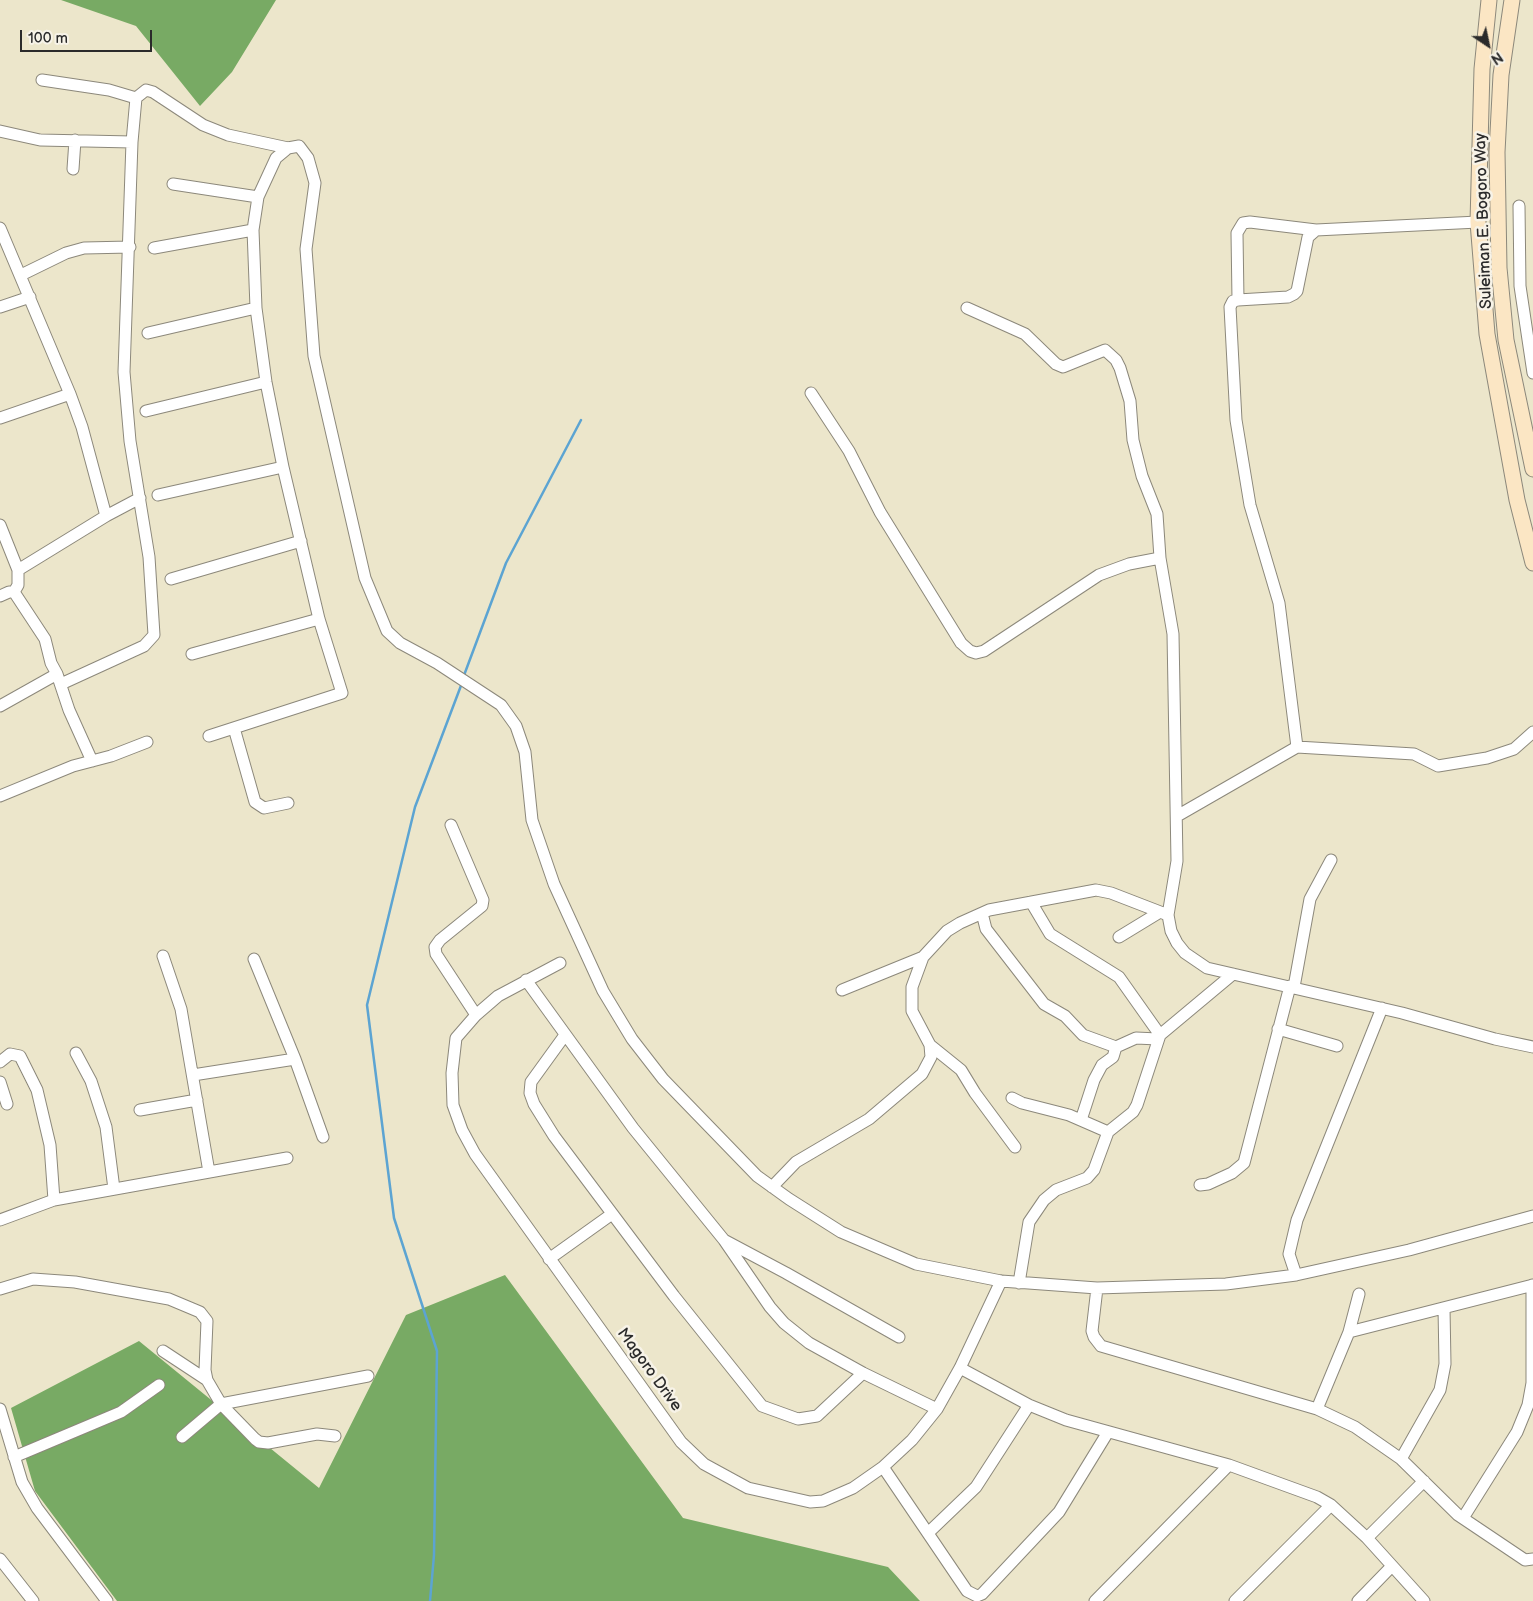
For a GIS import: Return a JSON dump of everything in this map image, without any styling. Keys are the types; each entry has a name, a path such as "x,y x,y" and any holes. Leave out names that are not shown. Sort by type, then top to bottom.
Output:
{"street":[{"name":"Suleiman E. Bogoro Way","path":"1490,0 1482,69 1478,222 1488,334 1517,500 1533,563"},
{"name":"Suleiman E. Bogoro Way","path":"1512,0 1501,75 1497,152 1499,268 1508,348 1533,469"},
{"path":"42,80 109,90 136,98"},
{"path":"0,706 59,679 144,646 154,635 149,557 130,441 124,372 130,247 132,142 136,98 146,90 153,92 211,128 228,135 288,148 299,146 308,158 315,183 306,249 314,356 365,578 387,631 400,643 437,663 501,705 516,726 524,752 532,820 554,884 603,991 632,1039 663,1079 713,1133 757,1176 841,1232 916,1264 1000,1281 1097,1288 1226,1284 1296,1275 1409,1250 1533,1216"},
{"path":"0,131 40,140 132,142"},
{"path":"73,169 75,140"},
{"path":"209,736 342,693 319,619 282,467 266,382 256,308 253,230 258,197 276,158 288,148"},
{"path":"173,184 258,197"},
{"path":"1519,206 1520,286 1533,373"},
{"path":"1238,300 1239,228 1244,223 1250,222 1309,232 1478,222"},
{"path":"0,228 70,394 82,427 106,516"},
{"path":"154,248 253,230"},
{"path":"1297,747 1279,603 1250,505 1236,420 1230,307 1234,301 1238,300 1288,297 1294,294 1297,290 1309,232"},
{"path":"21,275 59,256 84,248 130,247"},
{"path":"0,307 30,297"},
{"path":"148,333 256,308"},
{"path":"967,308 1025,334 1056,364 1063,367 1105,350 1116,360 1130,401 1133,440 1142,476 1157,514 1160,558 1173,634 1177,868 1164,914 1171,931 1185,953 1207,968 1292,986 1533,1047"},
{"path":"146,411 266,382"},
{"path":"0,418 70,394"},
{"path":"811,394 849,451 880,512 960,643 970,651 976,653 984,651 1099,575 1129,564 1160,558"},
{"path":"158,494 282,467"},
{"path":"18,570 106,516 140,498"},
{"path":"0,524 18,570 18,585 14,592"},
{"path":"171,579 301,541"},
{"path":"14,592 43,635 51,663 59,679 69,710 92,761"},
{"path":"0,596 14,592"},
{"path":"192,654 319,619"},
{"path":"234,728 256,802 264,808 288,803"},
{"path":"1176,816 1297,747 1414,754 1438,766 1487,758 1514,749 1533,732"},
{"path":"0,796 55,772 147,742"},
{"path":"452,825 483,900 482,906 440,940 435,947 436,954 476,1015"},
{"path":"1200,1185 1208,1184 1232,1173 1244,1163 1278,1029 1292,986 1310,900 1331,860"},
{"path":"842,990 923,957 948,931 960,922 982,913 1096,890 1111,893 1164,914"},
{"path":"1031,902 1050,934 1119,977 1159,1037"},
{"path":"982,913 986,929 1044,1004 1065,1016 1086,1038 1116,1047 1136,1038 1159,1037"},
{"path":"1120,937 1164,914"},
{"path":"163,956 181,1009 209,1172"},
{"path":"772,1187 796,1162 869,1119 922,1074 931,1056 930,1045 912,1011 912,987 923,957"},
{"path":"254,959 295,1059 323,1137"},
{"name":"Magoro Drive","path":"560,963 498,996 476,1015 456,1038 452,1073 452,1105 462,1130 475,1154 681,1442 704,1464 748,1488 810,1502 823,1501 847,1491 884,1467 912,1440 938,1409 960,1368 1000,1281"},
{"path":"899,967 912,987"},
{"path":"1019,1283 1029,1222 1044,1200 1056,1190 1087,1178 1094,1170 1108,1132 1134,1112 1138,1105 1159,1037 1233,974"},
{"path":"526,980 632,1128 724,1240 770,1307 790,1328 808,1343 863,1373 938,1409"},
{"path":"1296,1275 1289,1254 1297,1220 1382,1008"},
{"path":"1278,1029 1337,1046"},
{"path":"565,1035 531,1082 530,1093 534,1104 554,1136 612,1214 674,1296 762,1406 798,1419 817,1416 863,1373"},
{"path":"930,1045 961,1070 975,1093 1015,1147"},
{"path":"1081,1120 1094,1080 1102,1066 1113,1057 1116,1047"},
{"path":"76,1053 91,1081 106,1127 114,1189"},
{"path":"0,1062 10,1054 20,1056 37,1090 50,1145 54,1200"},
{"path":"193,1075 295,1059"},
{"path":"0,1082 7,1104"},
{"path":"1012,1098 1022,1103 1081,1120 1108,1132"},
{"path":"140,1110 197,1100"},
{"path":"0,1220 54,1200 287,1158"},
{"path":"550,1259 612,1214"},
{"path":"724,1240 899,1337"},
{"path":"0,1289 33,1279 75,1282 169,1299 200,1312 206,1321 205,1370 207,1380 221,1404 259,1442 268,1443 316,1434 335,1436"},
{"path":"1349,1332 1532,1285 1532,1383 1528,1405 1517,1432 1464,1518"},
{"path":"1097,1288 1092,1330 1094,1338 1101,1346 1317,1409 1369,1435 1401,1459 1464,1518 1525,1560 1533,1559"},
{"path":"1317,1409 1349,1332 1359,1294"},
{"path":"1401,1459 1440,1390 1445,1364 1444,1308"},
{"path":"164,1351 207,1380"},
{"path":"960,1368 1029,1405 1066,1420 1229,1465 1304,1491 1331,1505 1366,1538 1424,1601"},
{"path":"182,1436 221,1404 368,1376"},
{"path":"14,1457 121,1412 159,1385"},
{"path":"928,1533 976,1487 1029,1405"},
{"path":"0,1409 22,1482 36,1508 107,1601"},
{"path":"884,1467 968,1591 976,1596 982,1594 1058,1512 1108,1432"},
{"path":"1095,1601 1229,1465"},
{"path":"1366,1538 1424,1481"},
{"path":"1235,1601 1331,1505"},
{"path":"0,1558 33,1601"},
{"path":"1358,1601 1392,1566"}],"green space":[{"path":"61,0 276,0 232,72 200,106 136,26"},
{"path":"505,1275 683,1518 888,1567 920,1601 117,1601 35,1491 11,1408 139,1341 319,1488 406,1315"}],"waterway":[{"path":"463,678 506,563 581,420"},
{"path":"430,1601 434,1555 437,1351 394,1218 367,1005 415,807 462,683"}]}
